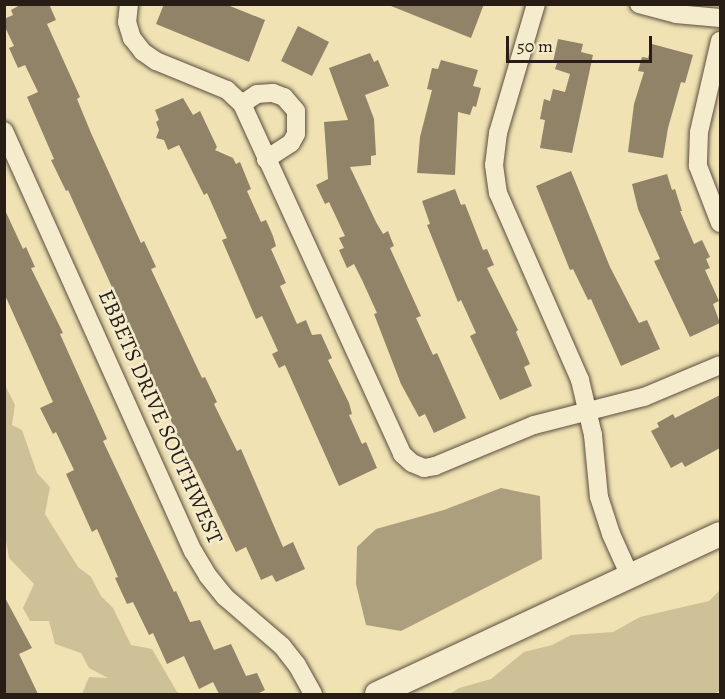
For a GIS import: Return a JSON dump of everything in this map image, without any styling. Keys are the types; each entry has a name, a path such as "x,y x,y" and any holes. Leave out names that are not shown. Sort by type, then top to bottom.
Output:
{"street":[{"path":"129,4 127,22 132,38 143,52 156,61 227,90 242,104 402,454 412,463 424,468 435,466 534,425 669,389 720,365"},
{"path":"536,4 498,133 494,165 498,194 579,380 593,435 598,497 610,534 630,576"},
{"path":"639,4 676,14 720,18"},
{"path":"720,41 699,132 698,166 720,223"},
{"path":"242,104 257,94 273,93 284,97 296,111 296,134 291,142 267,159"},
{"name":"EBBETS DRIVE SOUTHWEST","path":"4,131 193,551 208,576 225,597 282,646 297,665 313,694"},
{"path":"377,694 720,534"}],"shaded area":[{"path":"5,385 15,405 12,425 22,430 37,473 50,487 45,514 78,567 91,577 101,596 113,608 131,645 152,649 177,692 181,694 82,694 89,677 108,678 89,668 81,653 55,644 49,621 30,621 23,608 34,584 9,558 5,536"},
{"path":"501,488 540,496 542,559 401,631 366,625 356,584 357,547 376,529 444,510"},
{"path":"720,590 720,690 715,694 450,694 459,688 491,679 524,652 552,645 571,635 613,632 640,617 709,601"}],"building":[{"path":"22,4 49,4 56,20 47,24 80,97 77,99 91,133 141,243 144,241 156,267 151,269 202,378 205,377 217,402 214,404 237,451 241,449 283,547 293,542 305,569 276,582 272,575 261,580 246,547 236,552 192,461 189,462 141,352 112,297 116,296 68,190 66,191 51,160 54,159 27,97 38,92 25,65 18,68 9,48 14,46 4,25 4,19 13,15 11,10"},
{"path":"164,4 225,4 265,20 249,62 156,24"},
{"path":"386,4 484,4 471,38"},
{"path":"298,26 329,42 312,76 281,61"},
{"path":"558,39 583,44 581,52 593,55 572,153 540,148 545,120 540,119 544,99 550,101 553,89 565,92 570,74 555,69 557,63 553,62"},
{"path":"652,44 693,55 685,83 681,82 668,128 663,158 628,152 634,104 644,72 638,71 642,57 648,58"},
{"path":"370,53 374,62 378,60 389,86 365,95 374,119 376,155 371,156 371,165 350,167 383,234 388,231 394,246 390,248 421,316 416,318 433,355 437,353 466,418 434,433 425,414 419,417 401,384 374,314 377,313 362,280 354,264 347,268 339,250 344,248 339,238 345,236 329,202 325,204 316,185 328,179 324,122 348,120 329,68"},
{"path":"441,60 478,70 473,86 481,88 476,107 473,106 470,115 458,112 455,175 417,173 420,137 432,90 427,89 432,68 438,69"},
{"path":"183,98 193,115 200,111 217,147 215,150 233,158 236,164 240,162 251,189 247,191 261,222 266,220 273,236 276,246 271,249 286,283 280,286 297,324 306,320 312,335 321,334 332,358 328,360 349,403 352,414 349,415 362,444 366,442 377,468 339,486 285,365 279,368 272,354 278,351 262,316 256,319 222,240 227,238 207,193 204,195 179,145 168,150 164,140 156,138 159,130 156,122 159,120 155,110"},
{"path":"571,171 610,267 639,323 647,320 660,349 621,366 591,299 588,300 573,269 570,270 536,186"},
{"path":"667,174 672,190 675,189 682,211 680,211 694,244 702,240 710,257 706,259 710,268 705,270 719,301 713,304 720,323 690,337 654,261 660,259 638,209 632,184"},
{"path":"455,189 461,205 465,204 483,250 487,249 494,265 487,268 518,330 516,332 530,364 524,367 532,386 500,400 470,336 476,333 461,300 458,302 427,225 430,224 422,201"},
{"path":"4,208 23,249 26,247 35,267 31,268 63,333 60,334 107,439 103,441 190,622 200,620 214,650 231,644 246,676 257,673 265,690 257,694 219,694 213,682 199,689 184,656 167,664 153,633 149,635 133,602 127,604 97,529 92,532 66,474 74,470 56,432 53,434 40,408 53,402 4,293"},
{"path":"720,395 720,448 685,467 682,462 671,468 651,431 659,427 657,423 673,414 675,418"},
{"path":"4,596 32,648 19,654 38,694 4,694"}]}
